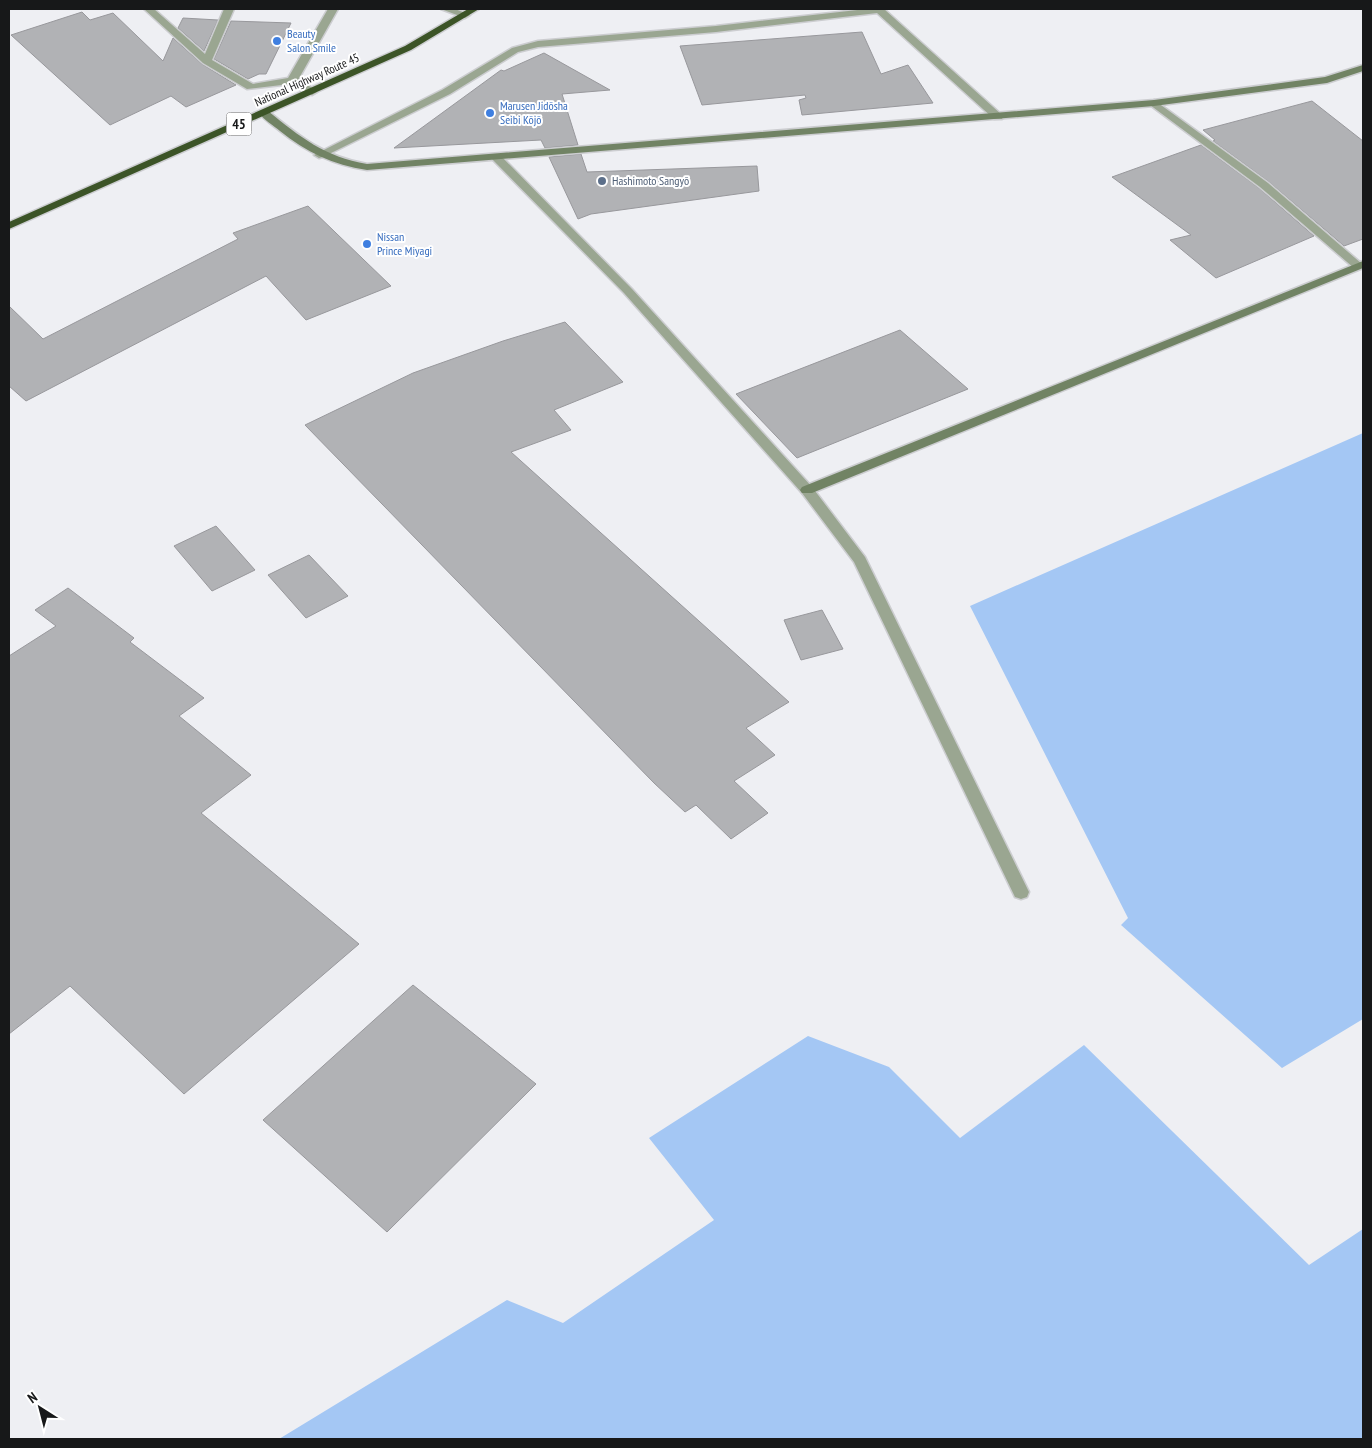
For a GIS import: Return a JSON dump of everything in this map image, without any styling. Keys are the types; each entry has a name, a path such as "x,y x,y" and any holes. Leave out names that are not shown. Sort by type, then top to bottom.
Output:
{"highway":[{"name":"National Highway Route 45","path":"9,226 408,48 470,12"}],"street":[{"path":"148,9 207,61 251,87 292,81 312,92"},
{"path":"207,61 229,9"},
{"path":"292,81 334,9"},
{"path":"446,9 470,12"},
{"path":"319,155 446,92 515,50 538,44 716,29 879,9 998,117"},
{"path":"264,113 319,155 347,165 367,167 1154,103 1327,80 1363,68"},
{"path":"808,490 1361,265 1264,185 1154,103"},
{"path":"496,157 628,291 808,490 860,560 1021,892"}],"water":[{"path":"1363,433 1363,1019 1282,1068 1121,925 1128,918 970,606"},
{"path":"808,1036 889,1067 960,1138 1084,1045 1309,1265 1363,1229 1363,1439 279,1439 507,1300 563,1323 714,1220 649,1138"}],"building":[{"path":"82,12 90,20 113,13 163,61 173,38 202,64 236,85 186,107 171,96 110,125 11,35"},
{"path":"183,18 218,20 204,51 178,28"},
{"path":"231,21 291,23 266,74 259,74 248,79 214,59"},
{"path":"862,32 881,74 908,65 933,103 802,115 799,100 806,98 805,95 702,105 680,46"},
{"path":"544,53 610,90 562,94 578,145 545,148 541,140 394,148 501,70 504,71"},
{"path":"1312,101 1363,141 1363,239 1344,246 1269,182 1213,141 1215,140 1203,130"},
{"path":"1201,145 1259,188 1314,236 1216,278 1170,240 1191,235 1112,177"},
{"path":"581,154 587,172 757,166 759,191 591,214 578,219 549,157"},
{"path":"308,206 391,286 306,320 266,276 26,401 9,386 9,306 43,339 238,239 233,233"},
{"path":"565,322 623,382 554,410 571,430 511,452 789,702 746,728 775,755 734,781 768,813 731,839 696,805 685,812 654,783 305,425 413,373 503,341"},
{"path":"900,330 968,389 797,458 736,394"},
{"path":"216,526 255,570 212,591 174,546"},
{"path":"309,555 348,596 306,618 268,575"},
{"path":"68,588 134,638 130,642 204,698 179,716 251,775 201,813 359,944 184,1094 70,986 9,1034 9,656 56,626 35,610"},
{"path":"822,610 843,649 801,660 784,620"},
{"path":"413,985 536,1084 387,1232 263,1120"}],"place":[{"name":"Beauty Salon Smile","path":"277,41"},
{"name":"Marusen Jidōsha Seibi Kōjō","path":"490,113"},
{"name":"Hashimoto Sangyō","path":"602,181"},
{"name":"Nissan Prince Miyagi","path":"367,244"}]}
